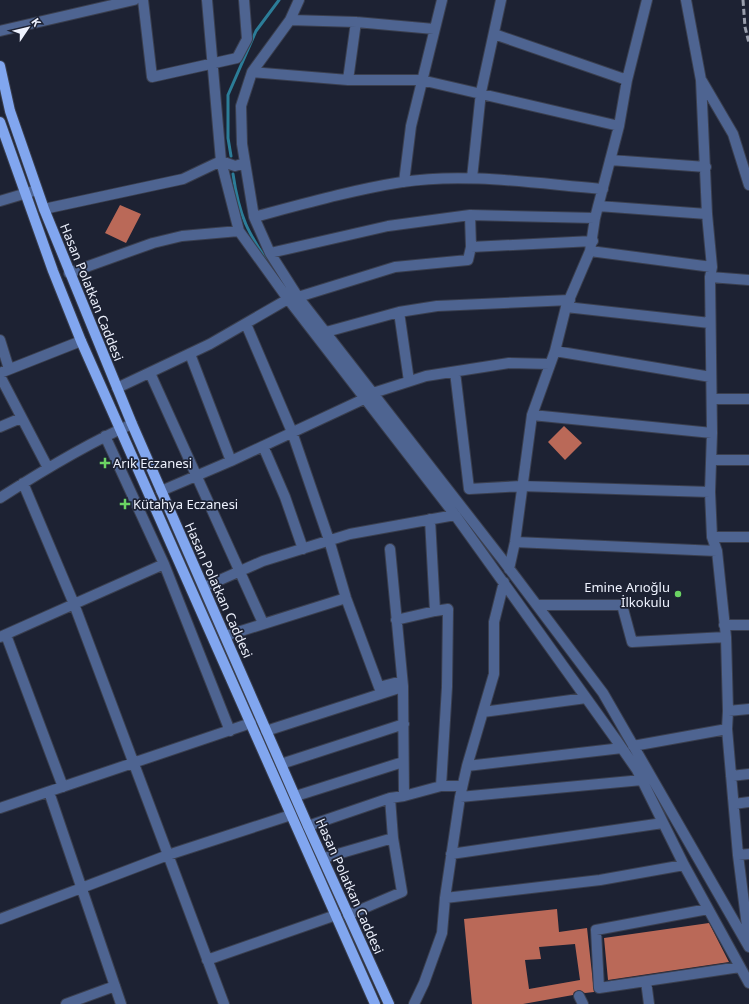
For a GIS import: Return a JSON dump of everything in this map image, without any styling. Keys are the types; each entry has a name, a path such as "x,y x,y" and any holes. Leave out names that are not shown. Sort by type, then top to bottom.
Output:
{"main road":[{"name":"Hasan Polatkan Caddesi","path":"0,66 10,111 44,209 69,273 132,424 266,731 389,1004"},
{"name":"Hasan Polatkan Caddesi","path":"0,122 53,271 81,341 222,662 252,724 375,1004"}],"street":[{"path":"0,31 134,0"},
{"path":"143,0 152,78 213,65 237,58 247,39 244,0"},
{"path":"206,0 221,161 239,231 369,395 450,492 603,693 749,947"},
{"path":"290,20 299,0"},
{"path":"306,0 252,72 241,106 242,144 254,217 270,253 293,298 326,332 369,395 622,748 642,780 684,865 749,983"},
{"path":"404,182 411,126 442,0"},
{"path":"472,178 481,92 501,0"},
{"path":"509,569 532,415 555,351 568,304 592,246 595,218 620,126 628,80 648,0"},
{"path":"686,0 701,80 706,167 707,214 711,272 710,323 712,460 710,492 712,537 717,551 726,637 727,729 738,855 748,914 749,942"},
{"path":"290,20 356,22 434,29"},
{"path":"348,80 356,22"},
{"path":"494,34 628,80"},
{"path":"252,72 348,80 422,80 481,92 620,126"},
{"path":"701,80 734,134 749,185"},
{"path":"610,160 706,167"},
{"path":"44,209 183,179 221,161 235,166 245,163"},
{"path":"254,217 347,193 404,182 472,178 603,189"},
{"path":"0,201 38,190"},
{"path":"598,206 707,214"},
{"path":"270,253 388,226 470,215 595,218"},
{"path":"117,388 190,354 293,298 395,267 468,260 471,247 470,215"},
{"path":"69,273 153,243 182,236 239,231"},
{"path":"471,247 592,246 749,280"},
{"path":"326,332 399,312 437,306 568,304 710,323"},
{"path":"399,312 409,381"},
{"path":"246,324 292,432 329,540 346,598 379,687 402,683"},
{"path":"0,340 4,371 81,341"},
{"path":"555,351 711,377"},
{"path":"190,354 231,461"},
{"path":"161,491 231,461 369,395 409,381 426,376 509,363 550,364"},
{"path":"455,372 469,489"},
{"path":"150,373 238,572 263,624"},
{"path":"0,376 48,468"},
{"path":"712,399 749,399"},
{"path":"532,415 712,433"},
{"path":"0,427 21,418"},
{"path":"0,498 48,468 105,436 132,424"},
{"path":"105,436 164,564 230,731"},
{"path":"263,446 285,497 303,549"},
{"path":"712,460 749,460"},
{"path":"23,483 74,604 224,1004"},
{"path":"450,492 469,489 521,486 710,492"},
{"path":"204,587 263,561 329,540 350,534 455,514"},
{"path":"430,519 435,611"},
{"path":"712,537 749,537"},
{"path":"514,542 717,551"},
{"path":"390,549 402,683 404,724 404,796"},
{"path":"63,787 3,636 164,564"},
{"path":"414,1004 424,983 442,933 445,898 462,786 494,674 494,622 504,582"},
{"path":"225,636 346,598"},
{"path":"537,605 622,605 632,642 726,637"},
{"path":"396,620 448,609 447,687 441,786"},
{"path":"724,625 749,625"},
{"path":"266,731 402,683"},
{"path":"483,712 586,698"},
{"path":"728,711 749,709"},
{"path":"0,808 252,724"},
{"path":"281,764 404,724"},
{"path":"633,746 727,729"},
{"path":"467,766 622,748"},
{"path":"296,796 403,762"},
{"path":"731,776 749,774"},
{"path":"460,797 642,780"},
{"path":"308,826 390,798 404,796 441,786 462,786"},
{"path":"49,792 80,889 121,1004"},
{"path":"348,915 402,892 393,838 390,798"},
{"path":"734,804 749,802"},
{"path":"0,919 168,854 291,815"},
{"path":"451,854 663,823"},
{"path":"324,858 393,838"},
{"path":"738,855 749,854"},
{"path":"445,898 600,880 684,865"},
{"path":"708,909 596,930 599,988 740,967"},
{"path":"208,960 336,915"},
{"path":"646,981 649,1004"},
{"path":"66,1004 114,986"}],"building":[{"path":"120,205 141,214 126,243 105,233"},
{"path":"564,426 582,443 565,460 548,442"},
{"path":"557,909 559,932 587,928 594,992 585,993 579,990 574,992 573,995 523,1004 472,1004 464,919","holes":["575,944 580,980 529,989 525,960 541,959 539,947"]},
{"path":"709,923 729,962 608,980 604,938"}],"waterway":[{"path":"231,156 228,138 228,95 256,31 279,0"},
{"path":"233,174 238,202 246,224 257,245 272,268"}],"railway":[{"path":"743,0 745,27 749,43"}],"place":[{"name":"Arık Eczanesi","path":"105,463"},
{"name":"Kütahya Eczanesi","path":"125,504"},
{"name":"Emine Arıoğlu İlkokulu","path":"678,594"}]}
